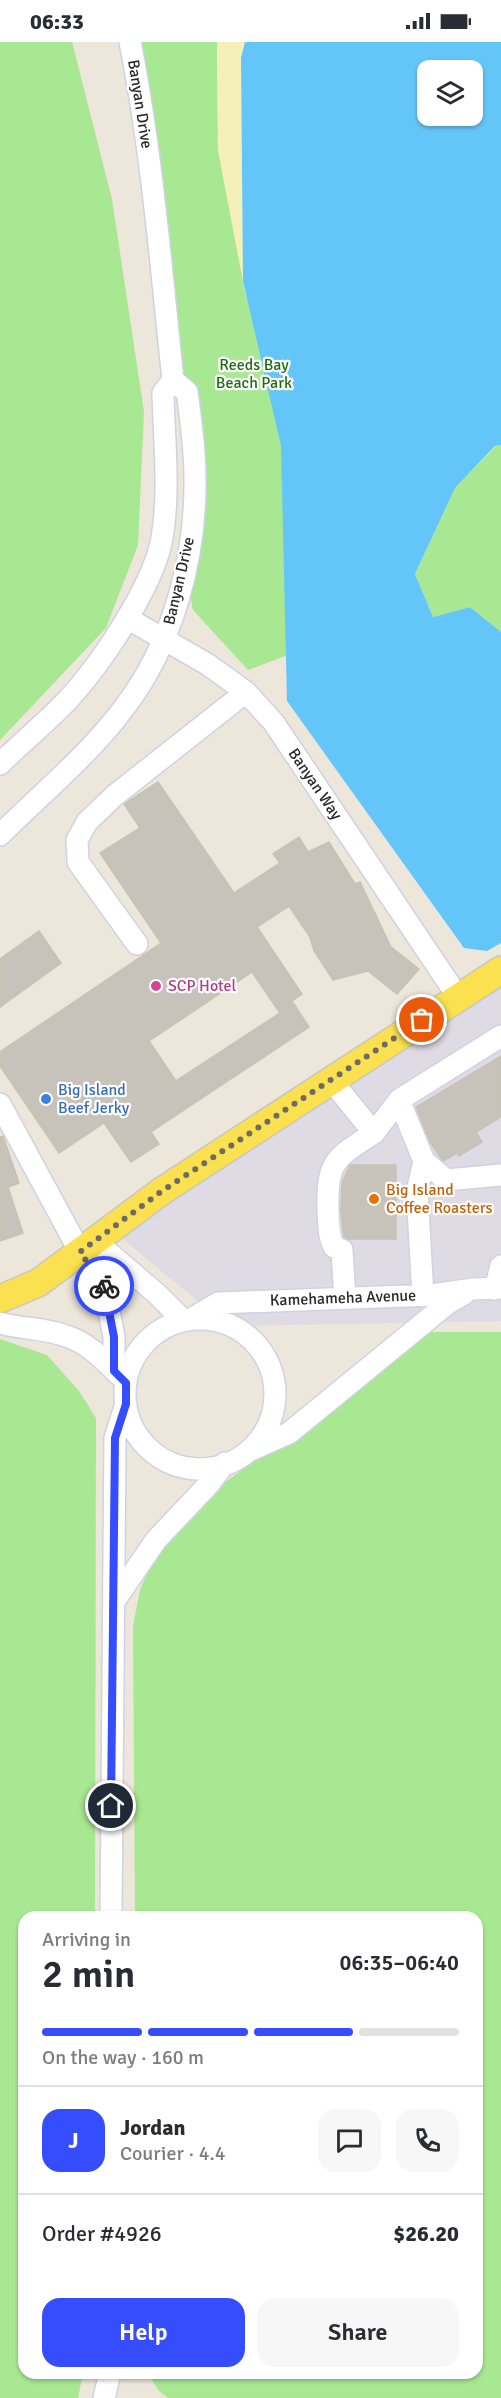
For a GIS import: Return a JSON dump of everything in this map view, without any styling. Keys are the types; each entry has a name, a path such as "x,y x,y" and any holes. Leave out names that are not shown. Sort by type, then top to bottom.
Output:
{"main road":[{"path":"0,1299 38,1282 162,1191 458,997 498,979"}],"street":[{"name":"Banyan Drive","path":"0,764 84,682 127,618 153,569 162,540 166,487 163,393 173,380 153,184 140,92 130,42"},
{"name":"Banyan Drive","path":"0,835 104,732 141,683 170,628 185,570 195,480 187,392 173,380"},
{"name":"Banyan Way","path":"127,618 207,664 246,692 274,723 458,997"},
{"path":"137,944 78,861 77,840 87,822 114,796 246,692"},
{"path":"345,1298 342,1250 334,1247 329,1238 328,1186 331,1170 341,1155 374,1133 399,1100 501,1036"},
{"path":"331,1080 374,1133"},
{"path":"399,1100 424,1161 447,1180 501,1175"},
{"path":"0,1104 88,1246 104,1285 122,1386 135,1431 148,1447 164,1459 185,1467 208,1468 225,1464 289,1433 448,1303 472,1289"},
{"path":"423,1296 417,1192 424,1161"},
{"path":"88,1246 157,1294 187,1320"},
{"path":"498,1289 501,1266"},
{"name":"Kamehameha Avenue","path":"187,1320 218,1303 423,1296 472,1289 498,1289"},
{"path":"111,1911 115,1438 122,1386 136,1355 148,1339 165,1328 187,1320 204,1319 223,1322 244,1332 260,1348 271,1368 275,1390 273,1413 264,1433 249,1451"},
{"path":"0,1323 63,1335 80,1342 96,1352 122,1386"},
{"path":"115,1600 156,1540 225,1464"},
{"path":"104,2398 110,2379"},
{"path":"114,2379 120,2398"}],"shaded area":[{"path":"501,983 501,1321 228,1326 119,1236"}],"green space":[{"path":"0,42 72,42 112,199 144,412 138,545 106,628 0,740"},
{"name":"Reeds Bay Beach Park","path":"127,42 217,42 218,151 315,325 296,652 248,670 193,610 185,570 190,417"},
{"path":"501,445 501,632 470,607 433,617 415,574 455,488 496,446"},
{"path":"429,1332 501,1332 501,2398 168,2398 158,2390 152,2379 483,2379 483,1911 135,1911 133,1626 140,1590 155,1554 208,1495"},
{"path":"0,1339 47,1355 79,1391 96,1418 95,1911 18,1911 18,2379 82,2379 78,2398 0,2398"}],"sand":[{"path":"217,42 277,42 289,431 245,292 218,151"}],"water":[{"path":"245,42 501,42 501,445 495,446 455,488 415,574 433,617 470,607 501,632 501,943 487,951 464,948 287,701 281,446 243,281 241,58"}],"building":[{"path":"158,782 234,893 280,863 273,854 299,837 308,852 329,842 355,884 360,882 391,947 419,969 397,994 368,971 333,980 314,951 310,937 289,906 257,927 302,994 292,1001 309,1027 151,1132 159,1144 131,1162 104,1123 59,1153 0,1066 0,1052 161,943 100,853 140,828 124,804","holes":["252,972 280,1013 176,1081 149,1041"]},
{"path":"39,931 61,963 0,1007 0,959"},
{"path":"501,1056 501,1117 476,1132 482,1142 459,1156 457,1153 443,1161 430,1142 416,1107"},
{"path":"3,1136 19,1183 8,1187 23,1233 0,1241 0,1137"},
{"path":"350,1165 396,1165 396,1239 348,1239 344,1237 341,1211 342,1183"}],"way so far":[{"path":"104,1286 80,1252 162,1191 422,1020"}],"place":[{"name":"SCP Hotel","path":"156,986"},
{"name":"Big Island Beef Jerky","path":"46,1099"},
{"name":"Big Island Coffee Roasters","path":"374,1199"}],"route":[{"path":"104,1286 114,1337 114,1371 126,1383 126,1404 115,1438 111,1806"}]}
